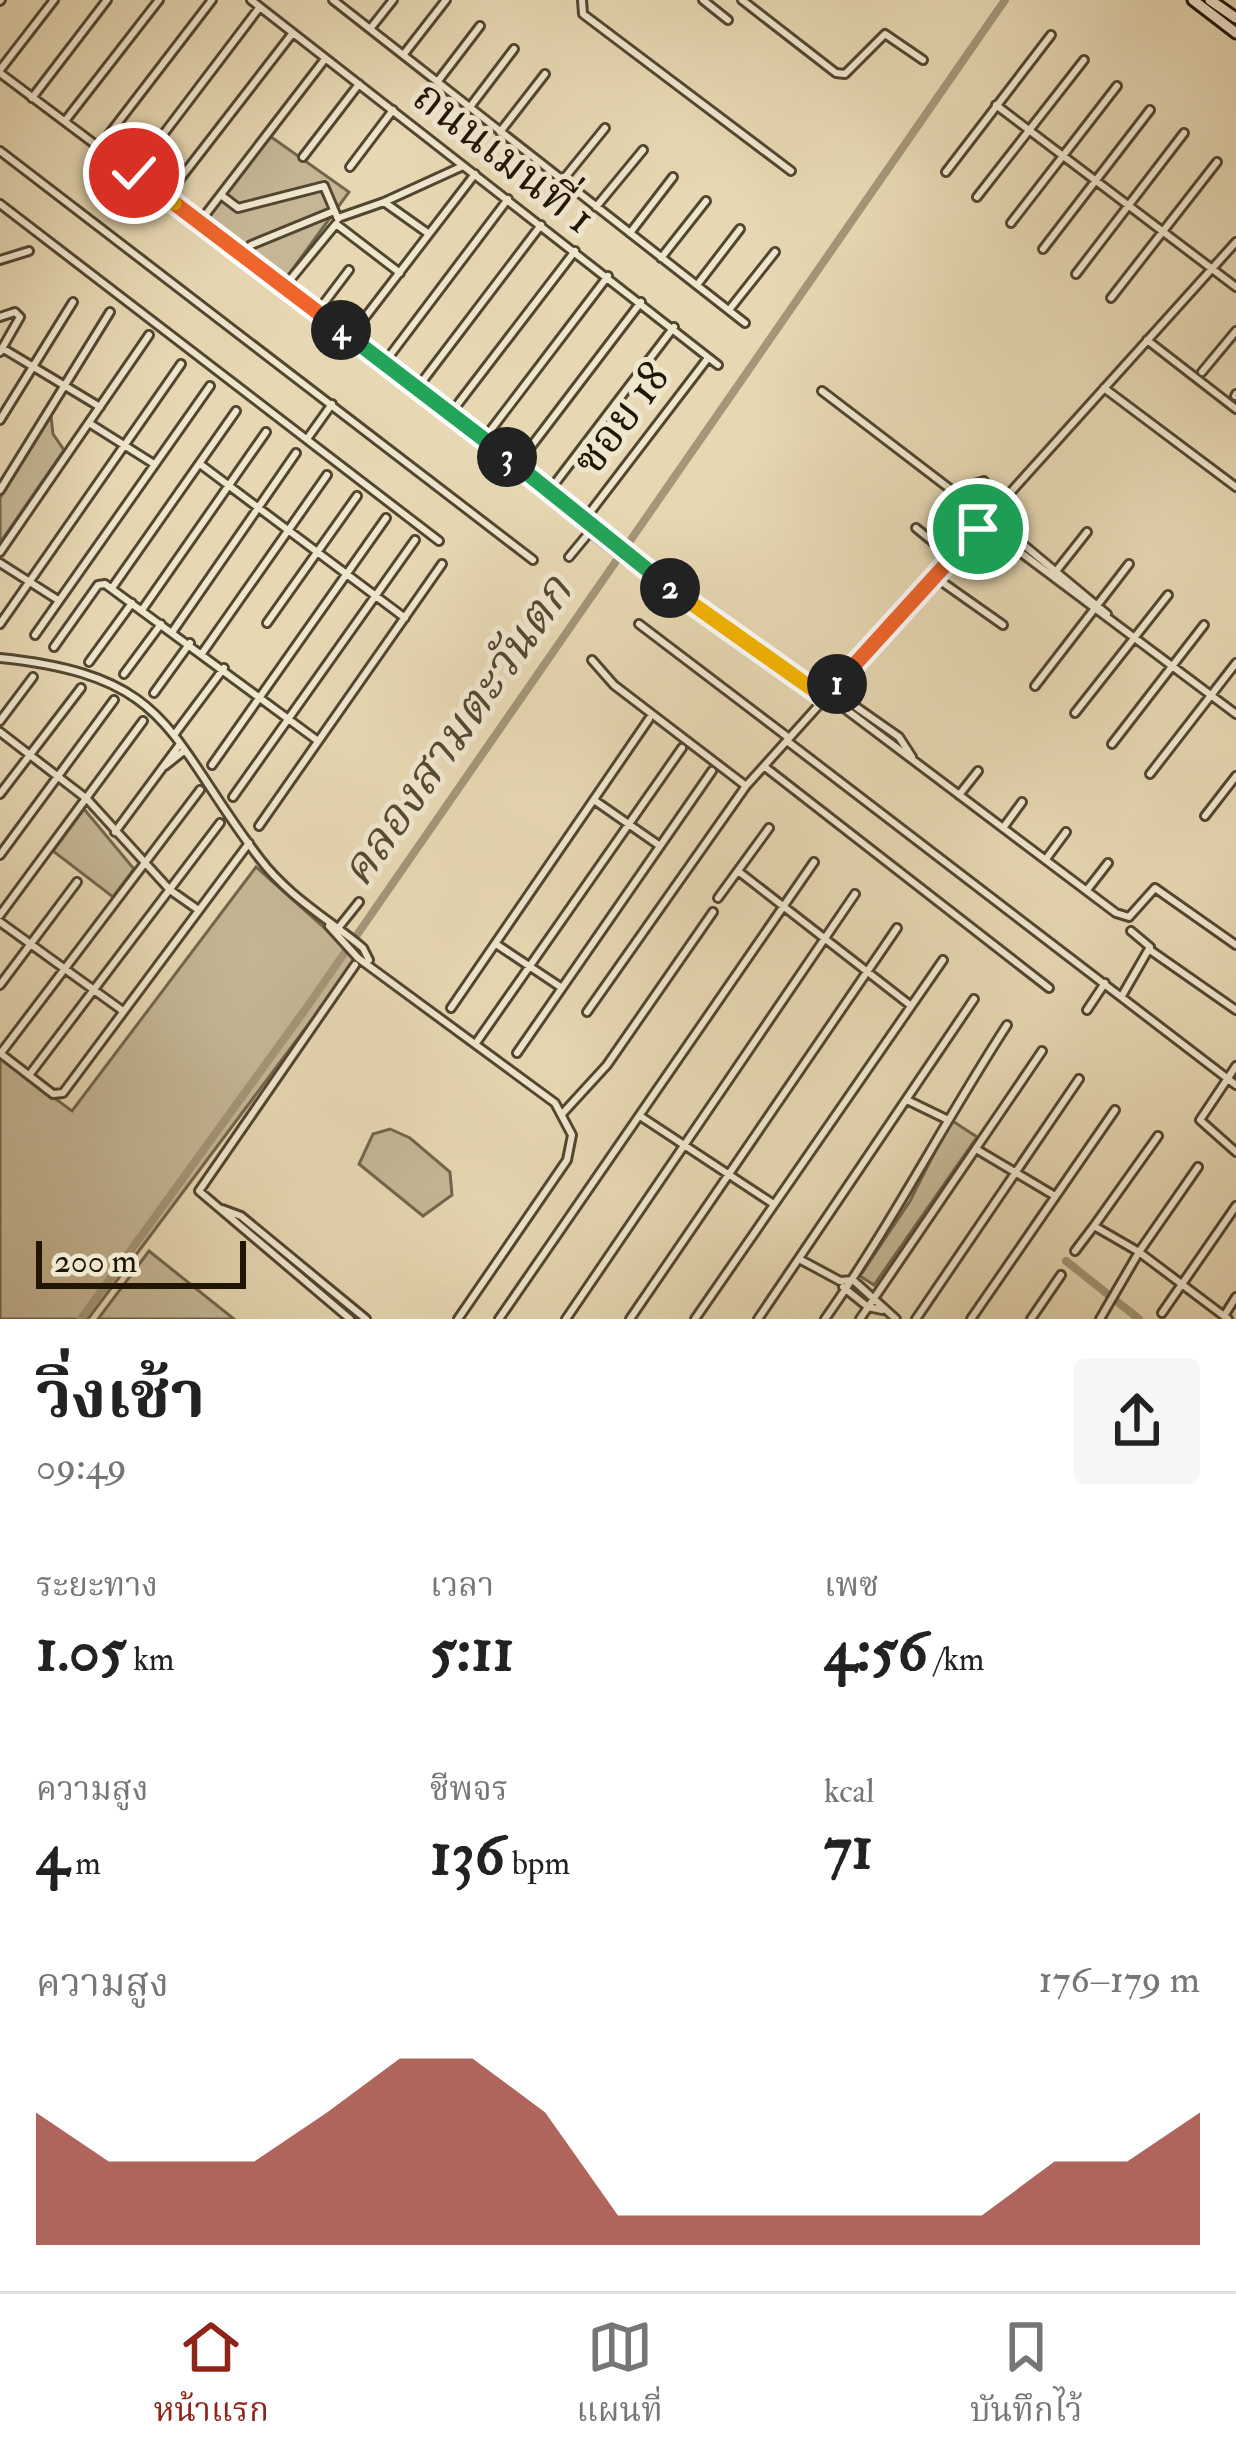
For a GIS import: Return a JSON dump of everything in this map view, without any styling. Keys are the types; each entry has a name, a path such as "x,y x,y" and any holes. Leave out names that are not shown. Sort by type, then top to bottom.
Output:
{"main road":[{"path":"1193,0 1236,33"},
{"path":"1210,0 1236,18"}],"street":[{"path":"55,0 0,72 32,98 418,387 637,564 899,737 914,761 1087,890 1129,916 1155,888 1236,945"},
{"path":"32,98 107,0"},
{"path":"64,121 159,0"},
{"path":"100,146 212,0"},
{"name":"ถนนเมนที่ 1","path":"251,0 718,365"},
{"path":"370,29 393,0"},
{"path":"404,54 446,0"},
{"path":"582,0 583,14 791,171"},
{"path":"703,0 728,20"},
{"path":"742,0 841,74 885,34 923,60"},
{"path":"337,1 745,322"},
{"path":"134,173 260,7"},
{"path":"437,81 479,26"},
{"path":"166,197 293,33"},
{"path":"946,172 1051,35"},
{"path":"470,107 514,49"},
{"path":"200,223 326,58"},
{"path":"976,197 1084,61"},
{"path":"500,133 545,74"},
{"path":"303,157 359,84"},
{"path":"1011,224 1118,86"},
{"path":"996,105 1236,287"},
{"path":"350,166 392,110"},
{"path":"1043,249 1150,110"},
{"path":"562,181 605,128"},
{"path":"1076,274 1184,134"},
{"path":"596,207 643,150"},
{"path":"0,151 532,560"},
{"path":"1111,298 1216,162"},
{"path":"242,255 251,245 384,202 464,166"},
{"path":"350,337 475,174"},
{"path":"630,233 673,177"},
{"path":"221,195 238,208 324,186 337,218 400,273"},
{"path":"385,362 508,199"},
{"path":"661,258 706,201"},
{"path":"384,202 428,234"},
{"path":"0,204 439,542"},
{"path":"285,286 337,218"},
{"path":"418,387 541,225"},
{"path":"697,285 740,229"},
{"path":"587,1012 746,786 1236,242"},
{"path":"451,413 574,250"},
{"path":"0,260 29,251"},
{"path":"729,310 775,252"},
{"path":"318,311 350,271"},
{"path":"484,439 608,276"},
{"path":"0,420 73,302"},
{"path":"517,465 641,302"},
{"path":"0,317 15,312 20,317 1,350 100,407"},
{"path":"0,490 110,312"},
{"path":"550,490 674,327"},
{"path":"1202,372 1236,331"},
{"path":"0,551 149,335"},
{"path":"1147,340 1236,410"},
{"name":"ซอย 18","path":"569,557 708,358"},
{"path":"0,624 181,364"},
{"path":"34,635 210,386"},
{"path":"1104,388 1236,488"},
{"path":"822,391 1097,606"},
{"path":"308,440 332,404"},
{"path":"112,588 236,411"},
{"path":"89,423 154,464"},
{"path":"142,610 266,432"},
{"path":"173,631 296,453"},
{"path":"200,464 405,618"},
{"path":"203,652 327,475"},
{"path":"960,499 968,486 984,481"},
{"path":"267,622 357,496"},
{"path":"212,765 386,518"},
{"path":"916,528 952,558"},
{"path":"1057,570 1087,532"},
{"path":"1009,538 1057,570 1109,617 1236,714"},
{"path":"232,797 415,540"},
{"path":"0,563 59,601"},
{"path":"259,826 442,564"},
{"path":"1035,686 1130,564"},
{"path":"935,577 1004,625"},
{"path":"54,646 98,585 112,588 318,741"},
{"path":"1075,712 1168,595"},
{"path":"89,662 132,603"},
{"path":"124,674 162,623"},
{"path":"639,623 1236,1085"},
{"path":"1112,744 1204,625"},
{"path":"154,693 190,644"},
{"path":"0,658 77,669 137,695 174,735 292,896 335,932 363,948 370,961 563,1113 572,1135 567,1160 458,1319"},
{"path":"592,660 620,690 746,786"},
{"path":"1150,774 1236,663"},
{"path":"174,735 224,668"},
{"path":"0,721 33,677"},
{"path":"0,794 81,688"},
{"path":"0,855 114,700"},
{"path":"451,1008 649,719"},
{"path":"124,1012 0,918 143,721"},
{"path":"0,733 87,799 144,865 199,910"},
{"path":"115,832 182,747"},
{"path":"476,1042 682,748"},
{"path":"765,767 1049,988"},
{"path":"518,1053 712,771"},
{"path":"959,795 978,771"},
{"path":"1205,816 1236,776"},
{"path":"200,790 0,1053 53,1094 63,1093 249,843"},
{"path":"594,800 660,846"},
{"path":"1004,827 1022,802"},
{"path":"29,1076 220,824"},
{"path":"718,898 769,828"},
{"path":"1046,859 1066,832"},
{"path":"500,1319 814,862"},
{"path":"1087,890 1108,862"},
{"path":"738,871 911,1006"},
{"path":"0,985 77,882"},
{"path":"566,1319 855,894"},
{"path":"335,932 358,902"},
{"path":"563,1113 607,1065 712,912"},
{"path":"630,1319 897,928"},
{"path":"1131,931 1150,950 1236,1010"},
{"path":"335,932 357,961"},
{"path":"496,944 562,988"},
{"path":"1123,995 1150,950"},
{"path":"695,1319 943,960"},
{"path":"357,961 370,961"},
{"path":"350,1319 199,1191 357,961"},
{"path":"1087,1010 1106,982"},
{"path":"758,1319 974,999"},
{"path":"825,1319 896,1214 946,1119 1007,1025"},
{"path":"860,1319 1042,1051"},
{"path":"1236,1066 1201,1120 1236,1152"},
{"path":"916,1319 1079,1079"},
{"path":"907,1100 946,1119"},
{"path":"971,1319 1114,1110"},
{"path":"639,1115 772,1203"},
{"path":"1075,1251 1158,1136"},
{"path":"975,1148 1055,1196"},
{"path":"1100,1319 1198,1167"},
{"path":"1162,1313 1236,1206"},
{"path":"222,1209 241,1216 366,1319"},
{"path":"1094,1226 1139,1252 1224,1318 1236,1298"},
{"path":"800,1259 840,1281 853,1280 876,1296 896,1319"},
{"path":"1031,1319 1061,1275"},
{"path":"840,1281 845,1291 868,1307 886,1311"}],"shaded area":[{"path":"267,134 349,192 281,285 201,224"},
{"path":"51,416 53,434 64,450 0,543 0,498"},
{"path":"84,809 134,869 113,897 53,851"},
{"path":"256,867 358,958 88,1319 0,1319 0,1058 72,1111"},
{"path":"951,1120 977,1137 874,1285 860,1276 910,1201"},
{"path":"390,1129 410,1138 450,1172 452,1195 423,1216 359,1164 373,1134"},
{"path":"149,1251 234,1319 98,1319"}],"waterway":[{"name":"คลองสามตะวันตก","path":"81,1319 307,1007 1005,0"},
{"path":"1066,1261 1139,1319"}],"route":[{"path":"134,173 418,387 627,551 637,564 825,698 978,529"}]}
